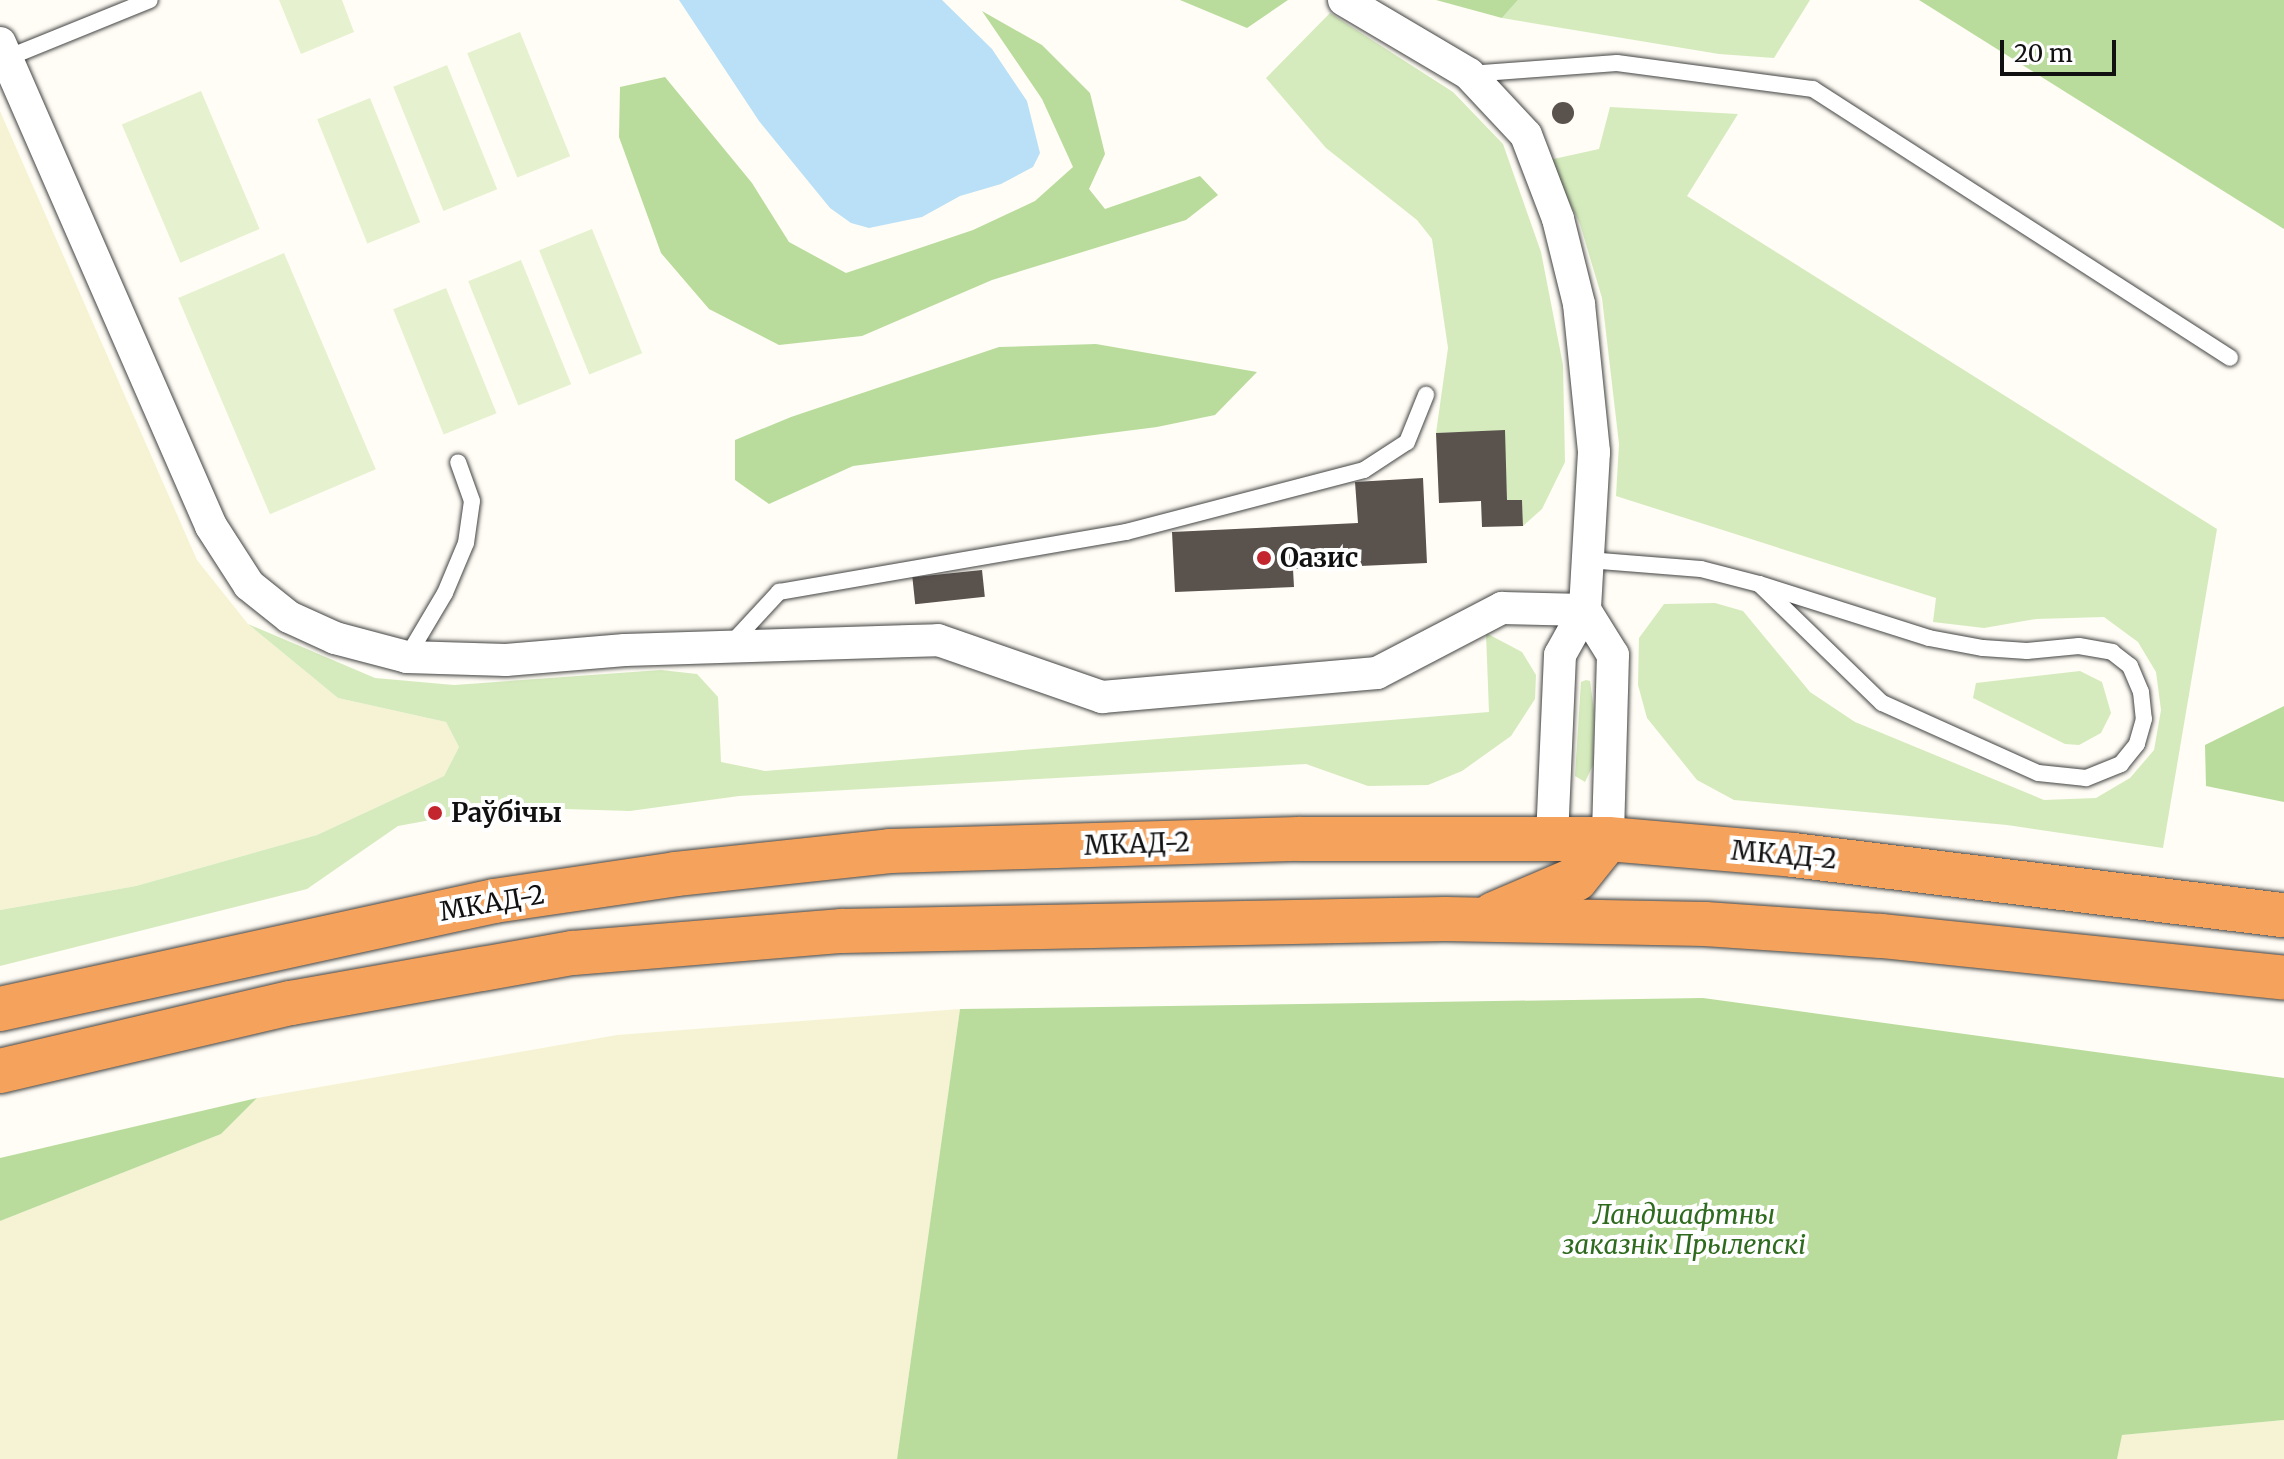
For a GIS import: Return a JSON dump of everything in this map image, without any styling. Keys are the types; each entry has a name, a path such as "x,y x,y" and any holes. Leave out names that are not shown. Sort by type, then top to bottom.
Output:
{"highway":[{"name":"МКАД-2","path":"0,1009 494,901 691,872 890,851 1552,837 1608,839 1793,855 2284,915"},
{"path":"1552,837 1576,879 1659,923"},
{"path":"1481,919 1576,879 1608,839"},
{"path":"0,1071 291,1003 573,953 842,931 1481,919 1659,923 1881,936 2284,978"}],"street":[{"path":"1344,0 1469,74 1526,135 1558,219 1579,304 1594,452 1585,610 1560,655 1552,837"},
{"path":"4,50 211,526 249,585 289,617 335,638 407,657 506,660 728,647 938,640 1102,697 1377,673 1502,608 1585,610"},
{"path":"1585,610 1613,655 1608,839"}],"lane":[{"path":"4,50 150,0"},
{"path":"1469,74 1617,63 1813,89 2230,358"},
{"path":"728,647 779,592 1126,532 1364,470 1407,442 1426,395"},
{"path":"407,657 445,593 466,543 472,501 458,462"},
{"path":"1588,560 1701,569 1759,584 1929,638 2027,651 2079,646 2112,652 2130,666 2141,692 2144,719 2137,744 2121,764 2086,778 2038,773 1882,703 1759,584"}],"shaded area":[{"path":"0,111 197,560 248,624 338,698 446,722 459,747 444,776 317,835 136,886 0,910"},
{"path":"960,1009 897,1459 0,1459 0,1221 221,1134 257,1098 617,1035"},
{"path":"2284,1420 2284,1459 2117,1459 2121,1435"}],"green space":[{"path":"279,0 342,0 354,32 301,54"},
{"path":"1180,0 1288,0 1247,28"},
{"path":"1436,0 1518,0 1502,18"},
{"path":"1518,0 1810,0 1774,58 1719,54 1502,18"},
{"path":"1919,0 2284,0 2284,229"},
{"path":"982,11 1042,45 1090,93 1105,154 1089,189 1105,209 1200,176 1218,195 1186,220 992,280 862,336 779,345 709,309 661,253 619,137 620,87 665,77 752,183 789,242 846,273 973,230 1035,201 1073,167 1042,99"},
{"path":"1330,13 1453,92 1503,144 1541,252 1563,365 1565,462 1542,509 1523,526 1522,500 1507,500 1504,431 1436,433 1448,348 1432,239 1417,220 1326,148 1266,78"},
{"path":"520,32 570,156 517,178 467,53"},
{"path":"447,65 497,189 443,211 393,87"},
{"path":"201,91 260,229 180,263 122,125"},
{"path":"370,98 420,222 367,244 317,119"},
{"path":"1610,107 1738,114 1687,196 2217,529 2163,848 2007,825 1734,800 1697,780 1647,718 1638,685 1639,638 1664,604 1715,603 1743,611 1810,692 1855,722 2044,800 2096,798 2130,778 2154,750 2161,710 2156,672 2138,642 2104,617 2036,619 1984,628 1933,622 1936,598 1616,496 1619,444 1602,298 1580,224 1549,160 1599,149"},
{"path":"592,229 642,353 589,375 539,250"},
{"path":"284,253 376,469 270,514 178,298"},
{"path":"521,260 571,384 518,406 468,281"},
{"path":"446,288 497,413 444,435 393,309"},
{"path":"1096,344 1257,372 1215,415 1157,427 853,466 769,504 735,480 735,440 791,417 999,347"},
{"path":"248,624 375,678 454,685 661,670 697,674 718,697 721,762 765,771 1489,712 1486,633 1522,652 1536,675 1535,699 1511,736 1462,771 1428,785 1368,786 1306,764 739,796 630,811 501,807 398,826 307,889 0,966 0,910 136,886 317,835 444,776 459,747 446,722 338,698"},
{"path":"2080,671 2102,682 2111,713 2101,733 2079,745 2065,744 1973,698 1976,683"},
{"path":"1590,681 1594,711 1593,765 1585,782 1575,776 1581,682"},
{"path":"2284,706 2284,802 2206,786 2205,745"},
{"name":"Ландшафтны заказнік Прылепскі","path":"1703,998 2284,1078 2284,1420 2122,1435 2117,1459 897,1459 960,1009"},
{"path":"257,1098 221,1134 0,1221 0,1158"}],"water":[{"path":"679,0 942,0 992,49 1027,101 1040,153 1033,167 1001,184 960,196 922,217 869,228 851,223 830,208 759,121"}],"building":[{"path":"1563,102 1571,105 1574,113 1571,121 1563,124 1555,121 1552,113 1555,105"},
{"path":"1505,430 1507,500 1522,500 1523,526 1482,527 1481,501 1439,503 1436,433"},
{"path":"1423,478 1427,563 1293,569 1294,587 1175,592 1172,532 1358,523 1355,482"},
{"path":"982,570 985,597 915,604 912,577"}],"place":[{"name":"Оазис","path":"1264,558"},
{"name":"Раўбічы","path":"435,813"}]}
